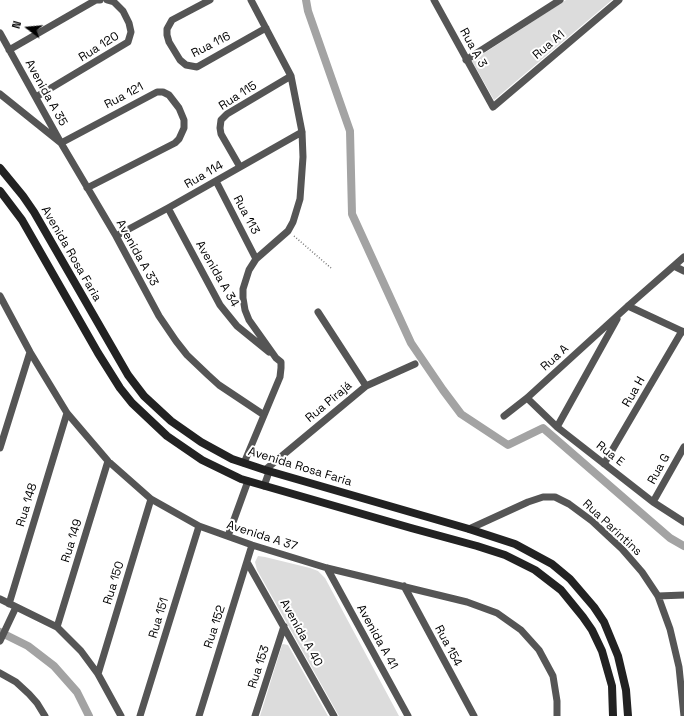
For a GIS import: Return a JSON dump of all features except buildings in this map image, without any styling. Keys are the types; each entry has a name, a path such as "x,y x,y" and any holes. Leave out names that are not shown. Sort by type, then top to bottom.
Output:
{"street":[{"path":"9,50 96,0 100,0"},
{"name":"Rua 120","path":"36,97 128,42 131,32 129,23 123,11 114,2 107,0"},
{"name":"Rua 116","path":"210,0 172,20 167,29 169,42 180,60 186,65 197,67 266,28"},
{"path":"244,463 280,377 281,362 276,358 249,320 245,310 243,289 249,270 256,259 288,231 293,222 300,199 302,171 302,132 291,76 251,0"},
{"name":"Rua A 3","path":"434,0 493,107"},
{"path":"466,60 560,0"},
{"name":"Rua A1","path":"493,107 619,0"},
{"name":"Avenida A 35","path":"0,33 61,143"},
{"name":"Rua 115","path":"240,167 221,134 221,120 227,114 291,76"},
{"name":"Rua 121","path":"61,143 157,92 163,92 169,95 179,108 184,120 184,125 182,135 175,143 87,188"},
{"name":"Avenida A 33","path":"0,94 61,143 116,236 159,316 187,355 219,385 264,415"},
{"name":"Rua 114","path":"116,236 302,132"},
{"name":"Avenida Rosa Faria","path":"0,168 34,212 92,315 134,384 144,396 171,421 214,450 244,463 515,544 552,564 570,579 594,606 604,622 618,656 626,690 628,716"},
{"name":"Rua 113","path":"216,181 256,259"},
{"path":"0,191 22,220 98,353 120,388 132,403 167,436 187,451 220,470 248,481 505,555 535,570 561,590 592,630 602,651 612,686 612,716"},
{"name":"Avenida A 34","path":"168,208 220,305 237,326 276,358"},
{"name":"Rua A","path":"504,416 684,257"},
{"path":"674,266 684,271"},
{"name":"Avenida A 37","path":"0,296 30,352 67,412 108,461 151,499 199,526 252,545 327,568 467,602 497,613 521,630 539,650 553,676 557,701 557,716"},
{"path":"628,306 683,331"},
{"path":"318,312 366,386"},
{"name":"Rua A","path":"557,427 620,314"},
{"name":"Rua H","path":"604,464 683,331"},
{"path":"0,448 30,352"},
{"name":"Rua Pirajá","path":"267,471 366,386 415,364"},
{"name":"Rua E","path":"526,398 557,427 604,464 653,502 684,522"},
{"name":"Rua 148","path":"0,640 5,629 67,412"},
{"name":"Rua G","path":"653,502 684,447"},
{"name":"Rua 149","path":"57,627 108,461"},
{"path":"264,486 267,471"},
{"path":"228,536 248,481"},
{"name":"Rua Parintins","path":"468,529 528,502 543,497 555,497 569,504 580,512 622,549 642,572 658,596 670,629 680,667 684,716"},
{"name":"Rua 150","path":"98,674 151,499"},
{"path":"411,528 415,514"},
{"name":"Rua 151","path":"140,716 199,526"},
{"name":"Rua 152","path":"199,716 248,562 252,545"},
{"name":"Avenida A 40","path":"248,562 334,716"},
{"name":"Avenida A 41","path":"327,568 408,716"},
{"name":"Rua 154","path":"404,586 474,716"},
{"path":"658,596 684,595"},
{"path":"0,599 57,627 81,651 98,674 121,716"},
{"name":"Rua 153","path":"255,716 284,626"},
{"path":"0,673 16,682 29,694 37,702 45,716"}],"path":[{"path":"288,231 331,268"}],"shaded area":[{"path":"566,0 612,0 494,100 472,61"},
{"path":"258,556 310,568 318,571 325,578 399,716 339,716 257,570 255,562"},
{"path":"283,644 288,645 328,716 260,716"}],"waterway":[{"path":"306,0 308,11 350,131 352,214 411,343 443,390 461,414 508,445 543,428 670,538 684,546"},
{"path":"0,632 28,646 54,666 77,692 89,716"}]}
